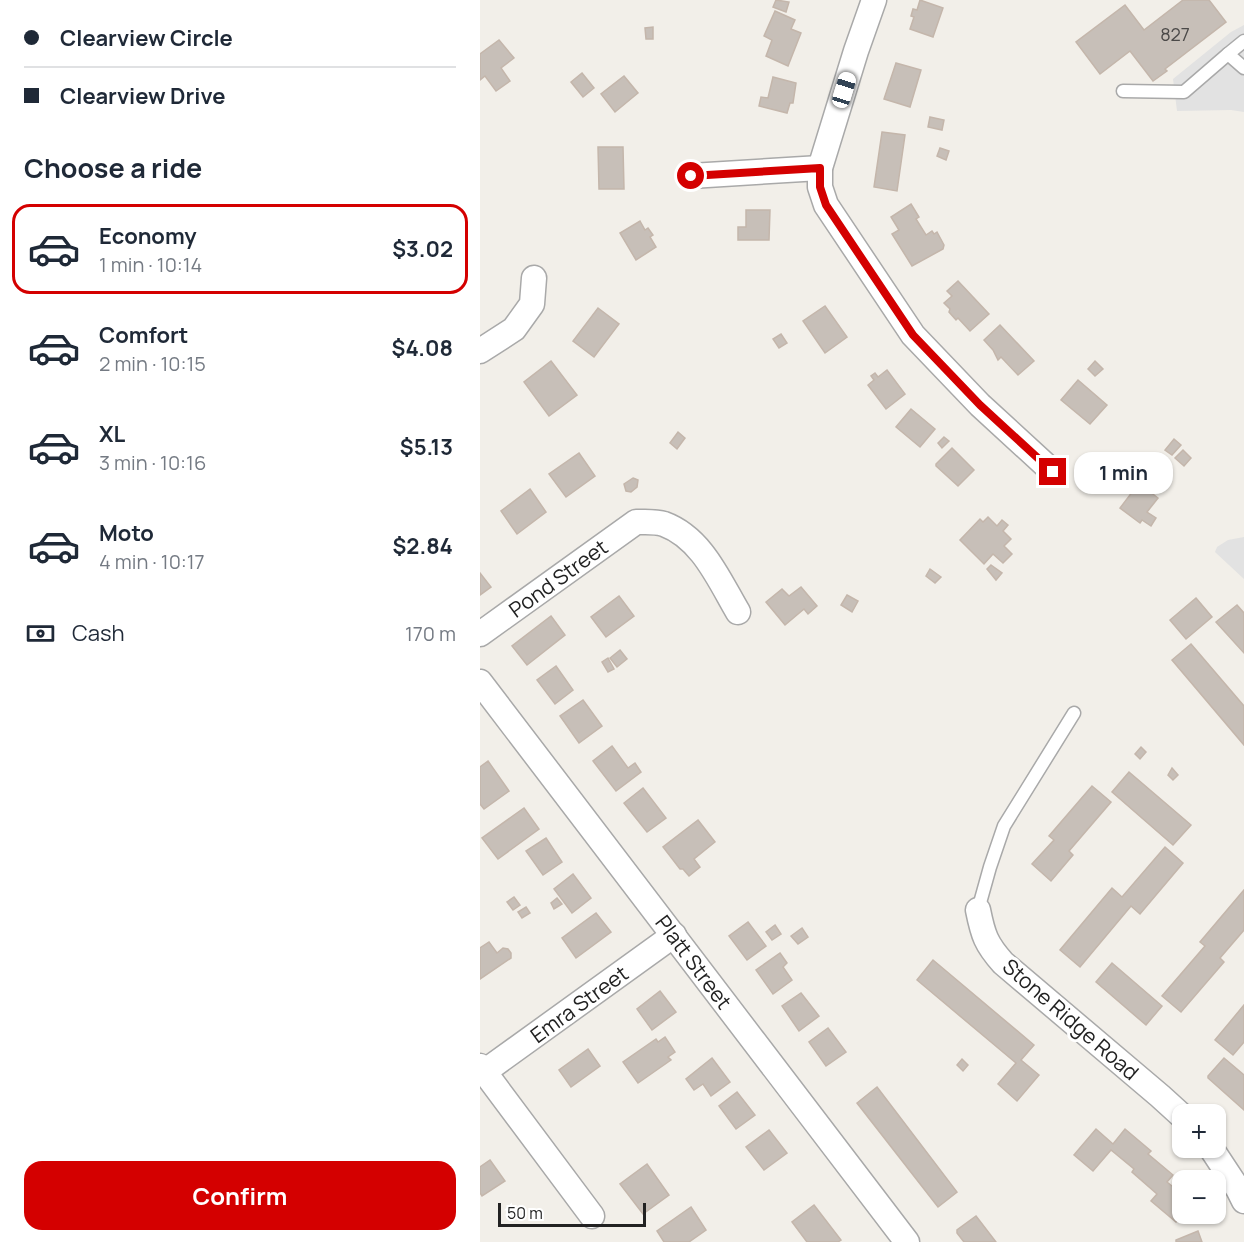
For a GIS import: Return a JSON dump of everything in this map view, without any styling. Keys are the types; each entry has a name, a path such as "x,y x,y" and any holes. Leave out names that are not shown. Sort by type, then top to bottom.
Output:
{"street":[{"path":"874,0 820,168 820,187 826,205 913,335 980,405 1053,472"},
{"path":"691,176 820,168"},
{"path":"480,351 514,328 532,304 534,278"},
{"name":"Pond Street","path":"480,634 636,522 663,524 681,533 707,560 738,612"},
{"name":"Platt Street","path":"480,682 907,1242"},
{"name":"Stone Ridge Road","path":"978,910 982,930 989,947 1003,963 1172,1106"},
{"name":"Emra Street","path":"482,1069 674,935"},
{"path":"482,1069 592,1216"},
{"path":"1218,1158 1244,1201"}],"lane":[{"path":"1123,91 1184,92 1244,41"},
{"path":"1228,54 1244,68"},
{"path":"978,910 1004,826 1074,713"}],"shaded area":[{"path":"1244,25 1244,112 1231,110 1177,111 1173,79 1231,32"},
{"path":"1244,537 1244,579 1215,552 1217,547 1228,540"}],"building":[{"path":"776,0 789,2 786,12 773,7"},
{"path":"920,0 943,8 933,37 910,29 914,17 911,16 913,9 917,10"},
{"path":"1183,0 1209,0 1226,22 1153,81 1130,51 1100,74 1076,42 1125,5 1144,30"},
{"path":"775,11 795,20 791,29 801,33 788,66 766,56 772,40 764,36"},
{"path":"653,27 653,39 646,39 645,28"},
{"path":"499,40 514,58 501,68 510,81 496,91 485,76 480,80 480,54"},
{"path":"896,63 921,70 910,107 884,99"},
{"path":"582,73 594,88 583,97 571,82"},
{"path":"624,76 638,93 615,112 601,94"},
{"path":"773,77 796,83 793,103 790,103 787,113 759,106 761,97 768,98"},
{"path":"930,117 944,120 942,130 928,127"},
{"path":"882,132 905,135 897,191 874,187"},
{"path":"598,147 623,147 624,189 599,189"},
{"path":"940,148 949,151 946,160 937,156"},
{"path":"911,204 919,217 916,219 926,235 932,231 934,234 937,232 944,245 943,249 912,266 892,234 899,230 891,217"},
{"path":"746,210 770,210 769,240 738,240 738,227 746,227"},
{"path":"640,221 645,230 648,228 653,235 650,237 656,247 636,260 620,233"},
{"path":"958,281 989,314 970,331 958,318 956,320 944,303 952,296 947,291"},
{"path":"825,306 847,337 825,353 803,321"},
{"path":"598,308 619,324 594,357 573,341"},
{"path":"1000,325 1034,361 1018,375 1001,357 998,360 984,340"},
{"path":"781,334 787,343 779,348 773,339"},
{"path":"551,361 577,395 549,416 524,382"},
{"path":"1095,361 1103,369 1095,376 1088,369"},
{"path":"887,370 905,394 886,409 868,385 874,380 871,376 875,373 878,377"},
{"path":"1078,380 1107,405 1090,424 1061,400"},
{"path":"911,409 935,429 920,447 896,427"},
{"path":"678,432 685,438 677,449 670,443"},
{"path":"944,437 949,441 942,448 938,443"},
{"path":"1174,439 1181,445 1172,455 1165,450"},
{"path":"952,448 974,470 958,486 936,466"},
{"path":"1183,450 1191,458 1184,466 1175,458"},
{"path":"579,453 595,476 566,497 549,474"},
{"path":"633,478 638,480 637,487 631,492 626,491 624,484"},
{"path":"1139,483 1158,498 1147,512 1156,518 1151,526 1142,520 1140,523 1120,508"},
{"path":"530,489 546,512 517,534 501,511"},
{"path":"988,517 997,526 1002,520 1008,525 1003,531 1011,539 1004,546 1012,554 1003,563 993,554 984,564 960,540 980,519 983,522"},
{"path":"991,565 1002,573 996,580 987,569"},
{"path":"930,569 941,577 935,583 926,576"},
{"path":"480,573 491,587 480,595"},
{"path":"801,587 817,606 808,614 804,609 785,625 766,602 782,589 789,596"},
{"path":"847,595 858,601 852,612 841,605"},
{"path":"619,596 634,616 606,637 591,617"},
{"path":"1196,598 1212,617 1186,639 1170,620"},
{"path":"1237,605 1244,613 1244,653 1216,622"},
{"path":"551,616 565,635 527,665 512,646"},
{"path":"1191,644 1244,706 1244,745 1172,660"},
{"path":"620,650 627,659 617,667 610,658"},
{"path":"608,658 614,669 608,672 602,662"},
{"path":"556,666 573,690 555,704 537,680"},
{"path":"583,700 602,726 579,743 560,716"},
{"path":"612,746 628,768 635,763 641,772 616,791 593,761"},
{"path":"1141,747 1146,752 1140,759 1135,754"},
{"path":"488,761 509,791 484,809 480,804 480,767"},
{"path":"1172,768 1178,775 1173,780 1168,775"},
{"path":"1129,772 1191,825 1173,845 1112,792"},
{"path":"1092,786 1111,802 1069,851 1073,855 1051,881 1032,864 1054,840 1049,836"},
{"path":"643,788 666,818 647,832 624,803"},
{"path":"524,808 539,829 498,859 482,838"},
{"path":"698,820 715,842 694,859 700,867 689,876 683,869 680,869 663,847"},
{"path":"546,838 562,862 543,875 526,851"},
{"path":"1165,847 1183,863 1140,914 1131,906 1080,967 1060,950 1112,888 1122,897"},
{"path":"573,874 591,898 572,913 554,889"},
{"path":"1244,890 1244,930 1220,958 1224,962 1181,1012 1162,996 1205,946 1200,942"},
{"path":"514,897 520,905 513,910 507,902"},
{"path":"557,898 562,904 554,909 551,903"},
{"path":"526,907 530,913 522,918 518,912"},
{"path":"596,913 611,932 576,958 562,938"},
{"path":"748,922 766,946 747,960 729,936"},
{"path":"775,925 781,934 772,940 766,932"},
{"path":"802,928 808,937 798,944 791,936"},
{"path":"489,942 497,953 503,948 508,949 511,958 480,979 480,948"},
{"path":"780,953 787,963 783,967 792,980 773,994 756,970"},
{"path":"933,960 1034,1045 1021,1060 1039,1075 1017,1101 998,1084 1016,1063 917,980"},
{"path":"1112,963 1162,1006 1146,1025 1096,982"},
{"path":"660,991 676,1012 652,1030 637,1009"},
{"path":"801,993 819,1016 799,1031 782,1006"},
{"path":"1244,1005 1244,1042 1233,1055 1215,1040"},
{"path":"828,1028 846,1052 826,1066 809,1042"},
{"path":"665,1037 675,1052 668,1057 671,1060 638,1083 623,1062 656,1039 658,1042"},
{"path":"588,1049 600,1066 571,1087 559,1070"},
{"path":"712,1058 730,1082 711,1096 703,1084 694,1090 686,1079"},
{"path":"1224,1058 1244,1075 1244,1110 1208,1078"},
{"path":"962,1059 968,1065 963,1071 957,1065"},
{"path":"877,1087 957,1192 938,1207 857,1103"},
{"path":"737,1092 755,1115 736,1129 719,1106"},
{"path":"1096,1129 1113,1144 1125,1129 1151,1151 1148,1154 1172,1174 1167,1182 1172,1186 1172,1219 1151,1201 1157,1194 1132,1172 1134,1169 1111,1150 1093,1171 1074,1155"},
{"path":"769,1130 787,1153 764,1170 746,1147"},
{"path":"490,1160 505,1181 482,1196 480,1167"},
{"path":"647,1164 669,1195 643,1214 620,1184"},
{"path":"814,1205 841,1240 838,1242 807,1242 792,1222"},
{"path":"691,1207 706,1230 689,1242 664,1242 657,1231"},
{"path":"976,1216 996,1242 964,1242 957,1233 957,1230"},
{"path":"1198,1231 1202,1242 1176,1242 1176,1240"}],"route":[{"path":"691,176 820,168 820,187 826,205 913,335 980,405 1053,472"}]}
